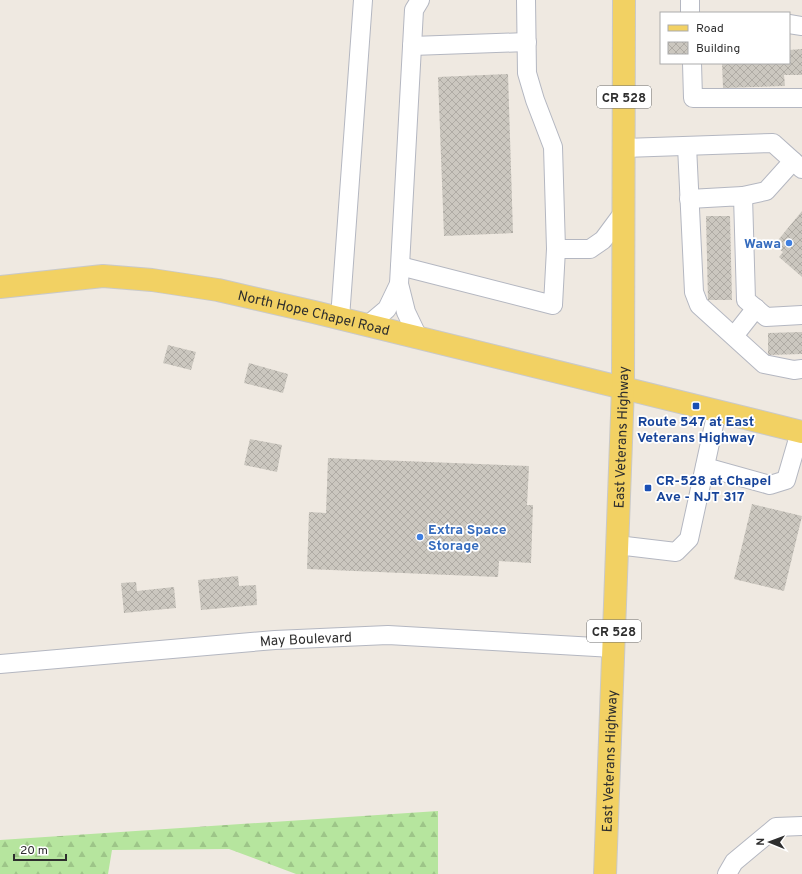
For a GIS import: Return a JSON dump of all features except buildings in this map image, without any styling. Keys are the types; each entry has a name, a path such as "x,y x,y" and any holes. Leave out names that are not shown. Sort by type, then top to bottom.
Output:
{"main road":[{"name":"East Veterans Highway","path":"605,874 623,388 624,0"},
{"name":"North Hope Chapel Road","path":"0,288 103,276 152,280 218,290 340,318 801,432"}],"street":[{"path":"340,318 363,0"},
{"path":"418,337 406,312 399,275 414,10 420,0"},
{"path":"399,275 554,306 556,249 553,148 535,100 528,73 526,0"},
{"path":"690,0 690,12"},
{"path":"790,24 802,26"},
{"path":"412,46 527,42"},
{"path":"692,64 694,98 802,98"},
{"path":"624,148 773,143 797,165 766,191 743,196 689,199"},
{"path":"686,146 694,292 699,305 764,364 802,369"},
{"path":"743,196 746,300 766,317 802,316"},
{"path":"556,249 590,249 603,240 623,213"},
{"path":"368,325 387,309 399,275"},
{"path":"734,336 756,308"},
{"path":"617,544 676,552 689,539 717,411"},
{"path":"705,468 770,486 786,480 801,432"},
{"name":"May Boulevard","path":"0,664 275,640 388,635 613,648"},
{"path":"727,874 734,862 776,827 802,826"}],"green space":[{"path":"438,811 438,874 296,874 229,849 112,850 108,874 0,874 0,840"}],"place":[{"name":"Wawa","path":"789,243"},
{"name":"Route 547 at East Veterans Highway","path":"696,406"},
{"name":"CR-528 at Chapel Ave - NJT 317","path":"648,488"},
{"name":"Extra Space Storage","path":"420,537"}]}
